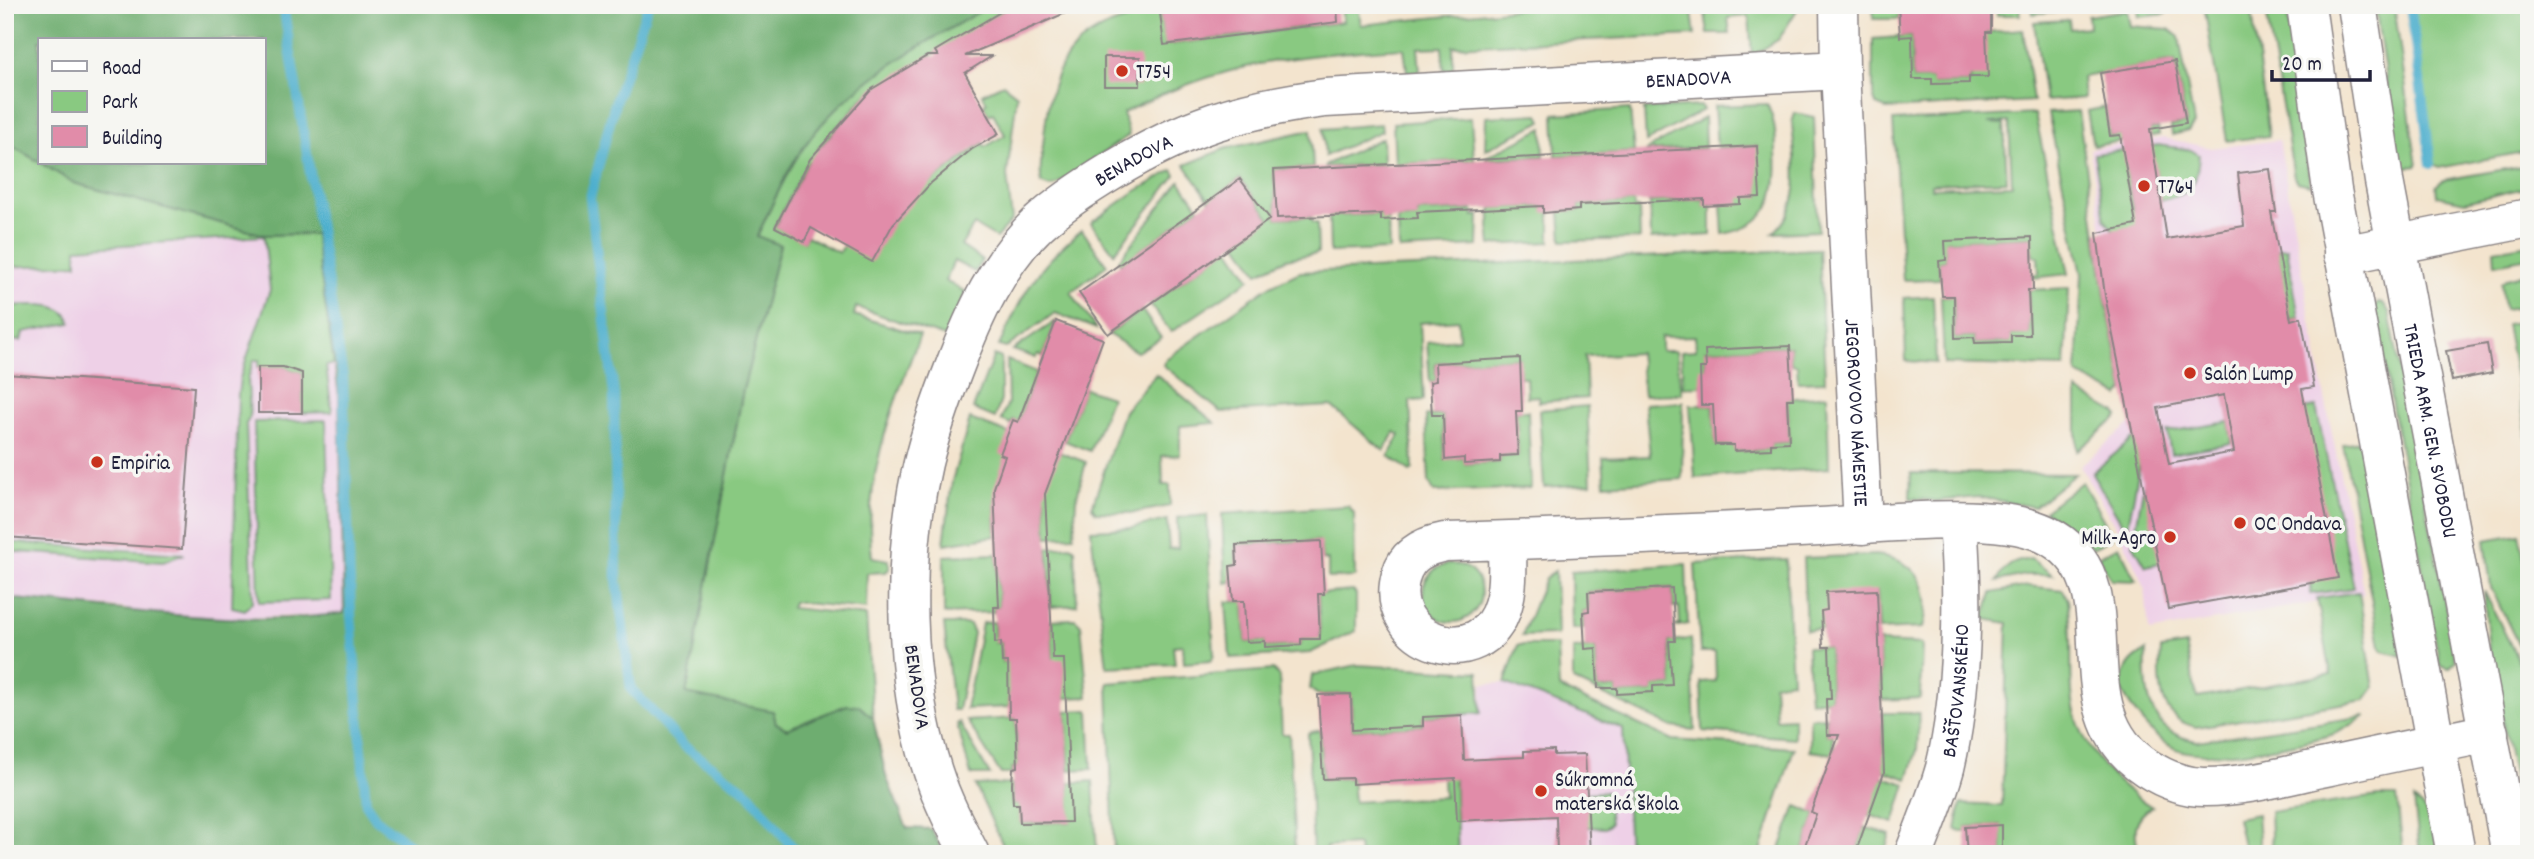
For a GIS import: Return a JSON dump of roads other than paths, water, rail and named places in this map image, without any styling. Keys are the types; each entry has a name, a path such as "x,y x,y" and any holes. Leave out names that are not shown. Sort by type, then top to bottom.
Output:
{"street":[{"path":"1839,5 1840,71"},
{"path":"2306,5 2343,255 2456,854"},
{"name":"TRIEDA ARM. GEN. SVOBODU","path":"2357,5 2396,246 2511,854"},
{"name":"JEGOROVOVO NÁMESTIE","path":"1507,541 1863,525 1840,71"},
{"name":"BENADOVA","path":"970,854 933,772 920,721 911,663 909,617 914,515 932,430 972,322 1010,256 1039,223 1103,176 1192,127 1274,104 1338,97 1840,71"},
{"path":"2343,255 2529,218"},
{"path":"1863,525 1958,522 2011,524 2044,533 2062,545 2080,564 2094,596 2098,681 2106,716 2132,757 2160,776 2204,787 2230,785 2489,733"},
{"name":"BAŠŤOVANSKÉHO","path":"1914,854 1937,794 1951,730 1962,607 1958,522"}],"waterway":[{"path":"283,5 343,377 351,614 366,804 376,819 421,854"},
{"path":"648,5 615,103 590,198 614,394 617,579 631,689 684,746 748,792 798,854"},
{"path":"2410,5 2431,164"}],"place":[{"name":"T754","path":"1122,71"},
{"name":"T764","path":"2144,186"},
{"name":"Salón Lump","path":"2190,373"},
{"name":"Empiria","path":"97,462"},
{"name":"OC Ondava","path":"2240,523"},
{"name":"Milk-Agro","path":"2170,537"},
{"name":"Súkromná materská škola","path":"1541,791"}]}
